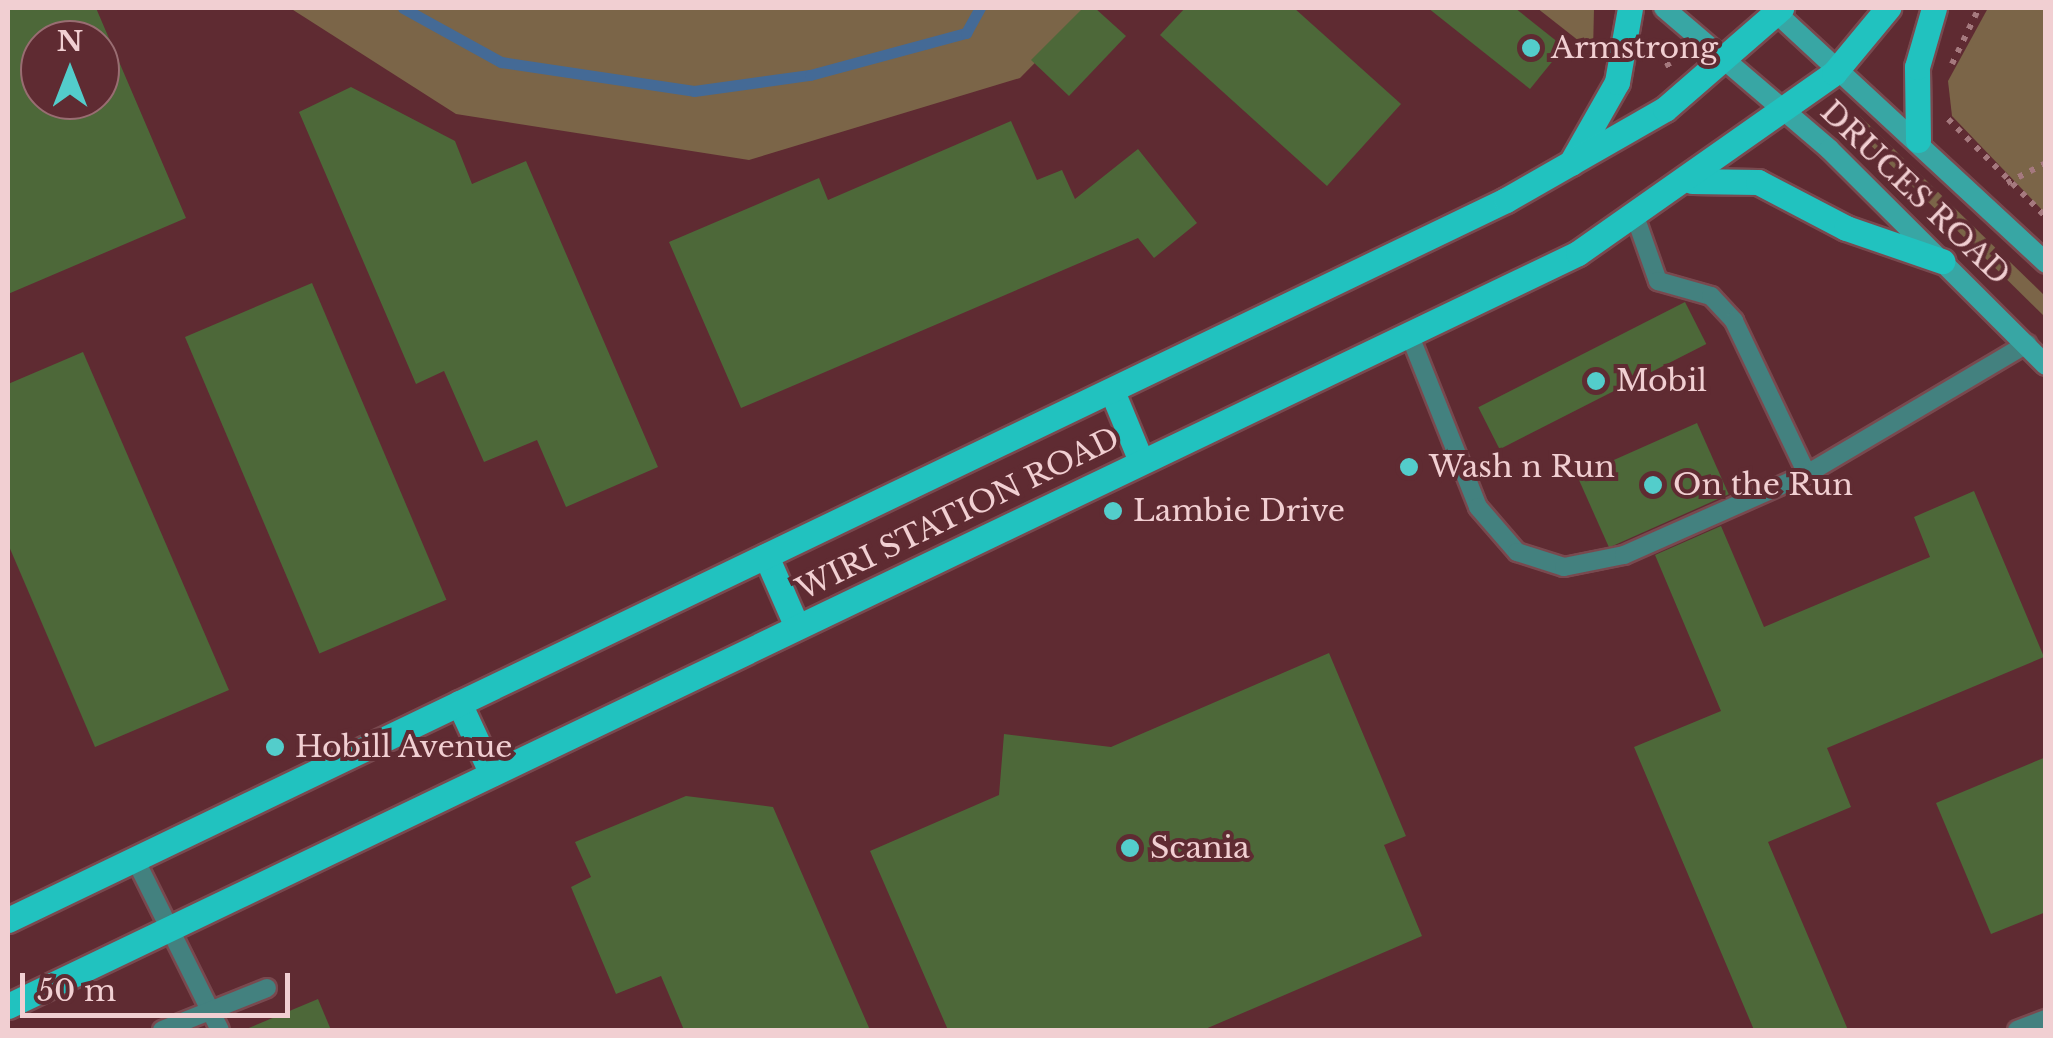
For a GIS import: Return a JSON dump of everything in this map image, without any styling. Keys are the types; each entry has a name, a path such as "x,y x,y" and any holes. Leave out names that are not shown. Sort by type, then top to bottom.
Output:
{"main road":[{"path":"1572,162 1617,82 1630,8"},
{"path":"1664,8 1728,60"},
{"name":"WIRI STATION ROAD","path":"8,1006 1141,461 1410,336 1636,219 1834,73 1888,8"},
{"path":"1918,140 1917,67 1934,8"},
{"name":"WIRI STATION ROAD","path":"8,920 1112,391 1572,162 1728,60 1776,9"},
{"name":"DRUCES ROAD","path":"1776,9 1834,73 1918,140 2046,263"},
{"name":"DRUCES ROAD","path":"1728,60 1784,108 2046,365"},
{"path":"1692,181 1758,182 1846,228 1942,260"},
{"path":"1112,391 1141,461"},
{"path":"766,556 798,627"},
{"path":"459,703 492,774"}],"lane":[{"path":"1636,219 1658,282 1711,296 1734,321 1807,474"},
{"path":"1410,336 1478,507 1517,552 1564,567 1624,555 1807,474 2027,344"},
{"path":"135,859 164,932 220,1030"},
{"path":"162,1030 268,988"},
{"path":"2017,1030 2046,1019"}],"path":[{"path":"1948,74 1979,8"},
{"path":"1660,51 1668,43"},
{"path":"1648,49 1660,51"},
{"path":"1660,51 1669,68"},
{"path":"1942,104 2046,217"},
{"path":"1978,196 2046,163"}],"shaded area":[{"path":"290,8 1089,8 1020,78 749,160 456,114"},
{"path":"1537,8 1594,8 1593,52"},
{"path":"1988,8 2045,8 2045,213 1952,116 1948,81"},
{"path":"1860,116 2045,296 2045,317 1850,125"}],"building":[{"path":"8,8 96,8 101,20 20,20 20,120 120,120 120,64 186,218 8,294"},
{"path":"1083,8 1095,8 1126,36 1069,96 1031,60"},
{"path":"1185,8 1294,8 1401,104 1327,186 1160,35"},
{"path":"1428,8 1515,8 1564,47 1530,89"},
{"path":"351,87 455,141 472,184 526,161 658,467 566,507 537,440 484,462 444,371 416,384 299,112"},
{"path":"1011,121 1037,180 1062,170 1075,199 1138,149 1197,223 1154,258 1138,238 741,408 669,242 819,178 828,200"},
{"path":"312,283 446,600 319,654 185,337"},
{"path":"1685,302 1706,344 1500,449 1478,407"},
{"path":"83,352 229,690 95,747 8,544 8,384"},
{"name":"On the Run","path":"1697,423 1729,494 1609,548 1577,476"},
{"path":"1974,491 2044,657 1827,748 1851,807 1768,842 1848,1030 1754,1030 1634,747 1721,711 1655,555 1721,526 1764,627 1930,557 1914,517"},
{"name":"Scania","path":"1329,653 1406,836 1384,845 1422,936 1203,1030 948,1030 870,851 999,795 1004,734 1111,747"},
{"path":"2046,757 2046,912 1991,934 1936,803"},
{"path":"686,796 773,807 870,1030 684,1030 661,976 616,994 571,887 591,877 575,842"},
{"path":"318,999 331,1030 244,1030"}],"waterway":[{"path":"403,8 501,62 694,91 810,75 966,33 980,8"}],"place":[{"name":"Armstrong","path":"1531,48"},
{"name":"Mobil","path":"1596,381"},
{"name":"Wash n Run","path":"1409,467"},
{"name":"On the Run","path":"1653,485"},
{"name":"Lambie Drive","path":"1113,511"},
{"name":"Hobill Avenue","path":"275,747"},
{"name":"Scania","path":"1130,848"}]}
